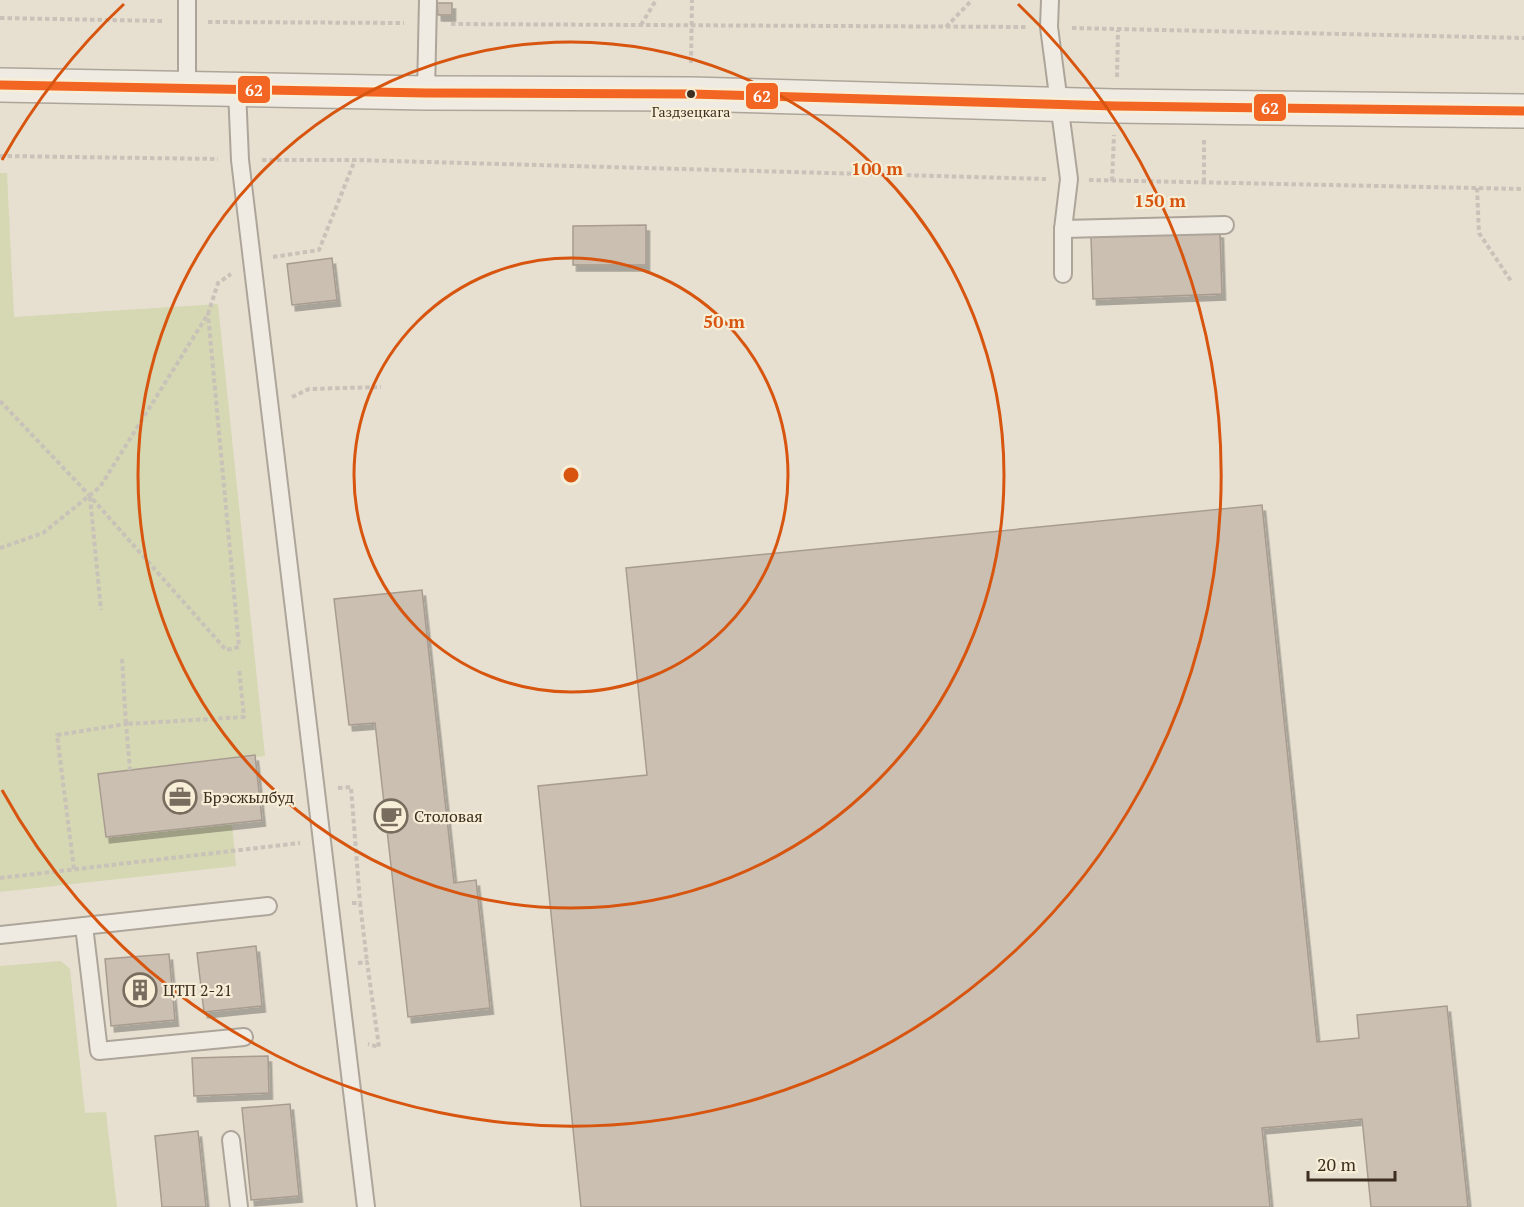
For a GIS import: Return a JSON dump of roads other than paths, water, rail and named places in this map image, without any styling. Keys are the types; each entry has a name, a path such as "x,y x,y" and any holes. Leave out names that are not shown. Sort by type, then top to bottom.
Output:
{"street":[{"path":"0,85 426,93 691,94 1204,107 1524,111"}],"lane":[{"path":"187,0 187,88"},
{"path":"426,93 428,0"},
{"path":"1050,0 1049,27 1069,179 1063,229 1063,274"},
{"path":"237,90 240,160 320,841 366,1207"},
{"path":"1063,229 1225,225"},
{"path":"0,935 268,906"},
{"path":"84,926 99,1051 244,1037"},
{"path":"231,1140 239,1207"}],"place":[{"name":"Газдзецкага","path":"691,94"},
{"name":"Брэсжылбуд","path":"180,797"},
{"name":"Столовая","path":"391,816"},
{"name":"ЦТП 2-21","path":"140,990"}]}
